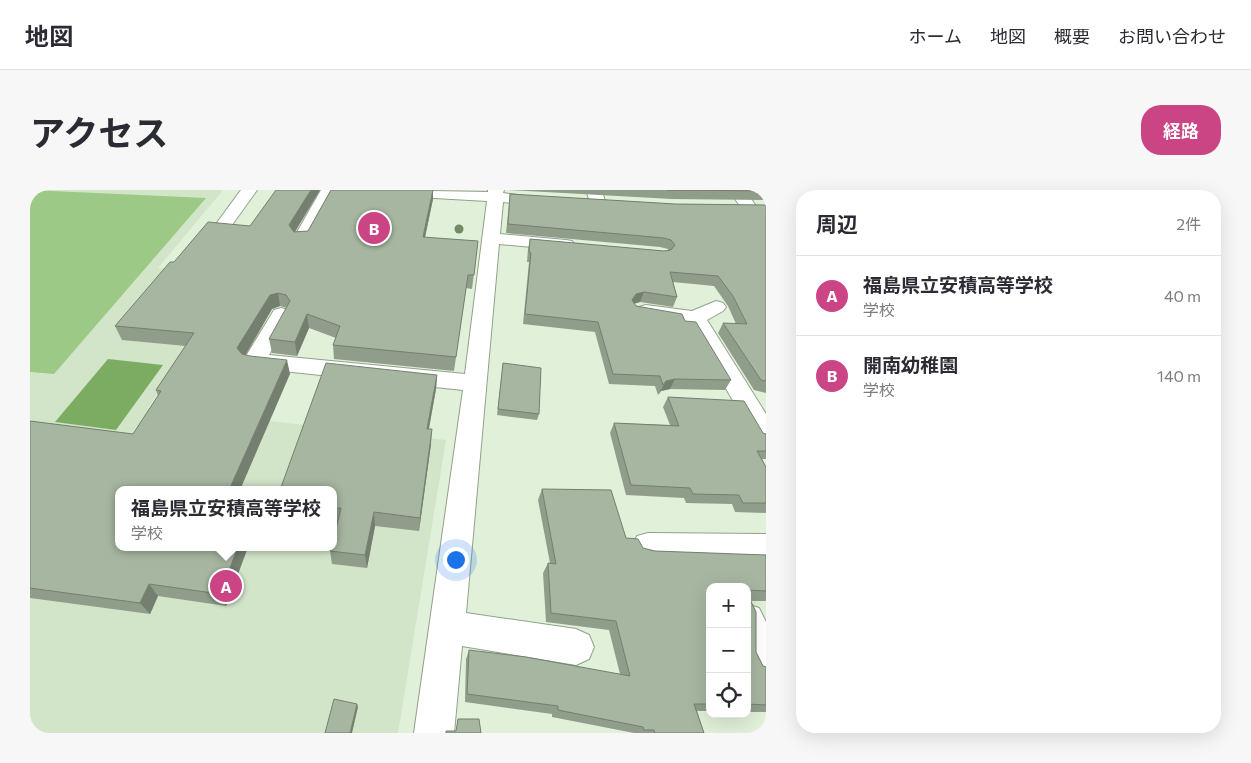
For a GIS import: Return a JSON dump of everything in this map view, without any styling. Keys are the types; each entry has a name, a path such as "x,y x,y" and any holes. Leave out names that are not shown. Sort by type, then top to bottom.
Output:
{"street":[{"path":"221,228 249,190"},
{"path":"302,239 329,190"},
{"path":"382,190 496,193 523,198"},
{"path":"737,190 748,206"},
{"path":"434,733 476,383 496,193"},
{"path":"579,201 596,196 616,203"},
{"path":"729,206 766,207"},
{"path":"491,238 580,246"},
{"path":"640,310 695,318 716,307"},
{"path":"281,314 254,361 476,383"},
{"path":"695,318 755,401 766,435"},
{"path":"717,400 755,401"},
{"path":"648,546 766,548"},
{"path":"751,615 766,615"},
{"path":"447,627 576,647"},
{"path":"751,628 766,660"}],"shaded area":[{"path":"30,190 223,190 158,268 236,274 148,408 446,440 398,733 30,733"},
{"path":"30,190 206,198 54,374 30,372"},
{"path":"108,359 163,365 116,430 55,422"}],"building":[{"path":"276,190 311,190 289,225 294,232 308,231 331,190 433,190 423,237 478,241 474,275 468,275 456,357 333,345 340,326 307,314 295,342 269,339 290,301 286,295 278,293 270,295 237,348 242,354 250,356 287,360 231,486 115,486 115,551 236,551 220,594 149,584 140,603 30,588 30,421 133,434 161,391 156,390 194,333 115,326 170,262 174,262 208,222 250,226"},
{"path":"675,190 766,190 766,191"},
{"path":"510,194 675,204 766,205 766,381 761,380 723,323 747,324 733,296 718,276 670,272 677,297 644,292 636,294 632,300 636,306 682,314 685,321 696,322 731,380 675,379 666,381 663,385 660,376 613,374 598,322 525,314 531,253 529,252 530,239 664,251 671,250 675,245 671,240 664,238 508,224"},
{"path":"326,363 437,375 427,429 432,429 420,518 374,512 365,555 330,551 337,551 337,525 341,508 337,508 337,486 281,486"},
{"path":"503,363 541,368 539,414 498,409"},
{"path":"668,397 744,401 763,433 766,434 766,451 757,451 766,467 766,503 743,503 739,495 693,494 690,488 631,485 614,423 679,426"},
{"path":"542,489 611,490 626,538 638,539 643,548 655,551 766,555 766,591 751,590 751,583 706,583 706,704 694,704 704,733 655,733 654,730 644,730 643,727 558,710 558,706 467,694 469,650 526,657 630,676 616,621 551,613 548,563 556,564"},
{"path":"751,601 756,612 756,652 763,666 766,667 766,705 751,704"},
{"path":"334,699 357,704 350,733 325,733"},
{"path":"458,719 479,719 481,733 446,733 446,731 456,731"}],"place":[{"name":"開南幼稚園","path":"374,228"},
{"name":"福島県立安積高等学校","path":"226,586"}]}
